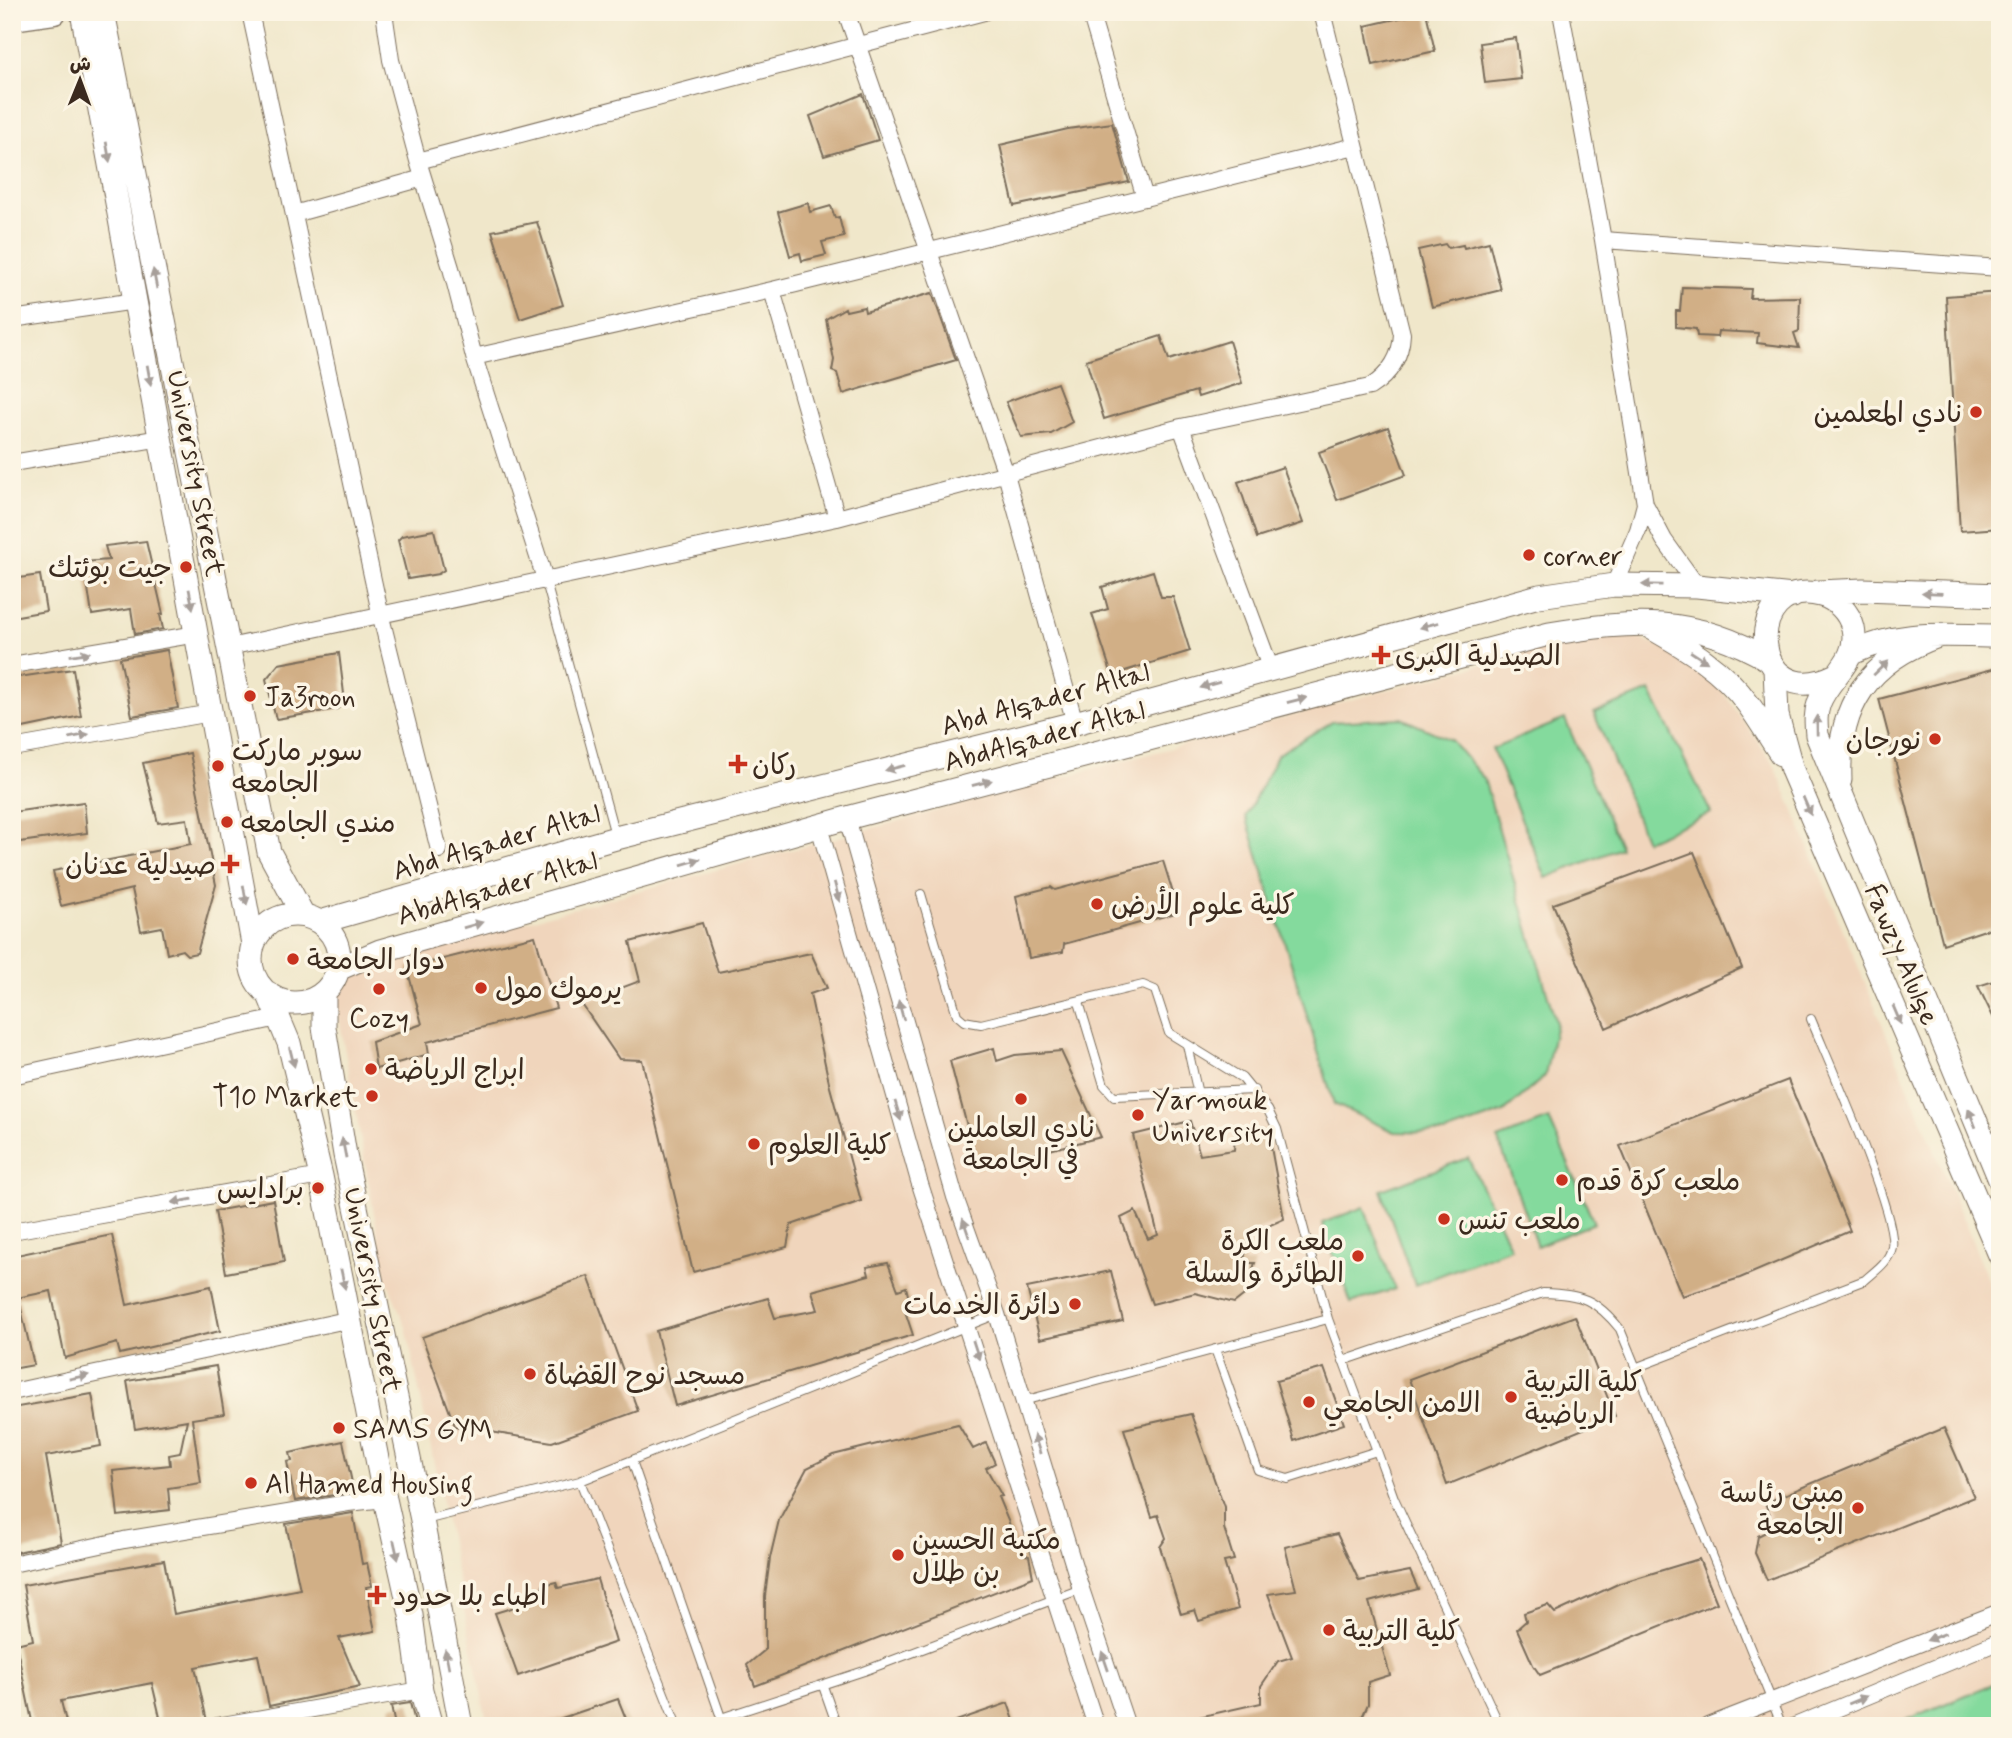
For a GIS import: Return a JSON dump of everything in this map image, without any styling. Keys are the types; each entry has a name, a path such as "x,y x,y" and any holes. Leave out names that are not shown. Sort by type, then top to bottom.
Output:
{"main road":[{"path":"12,18 54,12"},
{"name":"University Street","path":"82,12 253,944"},
{"name":"University Street","path":"103,12 269,852 311,919"},
{"name":"Abd Alqader Altal","path":"311,919 616,838 1075,723 1270,667 1539,596 1614,585 1697,586 1801,594"},
{"path":"1836,675 1821,682 1804,684 1788,679 1772,665 1764,646 1764,630 1774,610 1801,594 1863,590 2000,595"},
{"path":"1801,594 1836,602 1846,612 1853,625 1852,653"},
{"path":"1641,622 1704,660 1723,676 1748,704 1792,770"},
{"name":"AbdAlqader Altal","path":"338,969 380,951 847,818 1549,634 1641,622 1722,635 1772,665"},
{"path":"2000,635 1881,640 1852,653 1819,702 1815,718 1816,735 1840,797 2000,1180"},
{"path":"1840,797 1839,749 1843,725 1854,702 1868,681 1893,657 1938,636"},
{"name":"Fawzy Alulqe","path":"1772,665 1777,715 1792,770 2000,1255"},
{"path":"290,915 311,919 336,943 338,969 324,992 311,1000 296,1003 281,1000 268,993 253,971 253,944 268,924 290,915"},
{"name":"University Street","path":"324,992 327,1054 345,1155 422,1520 461,1726"},
{"name":"University Street","path":"268,993 289,1043 321,1176 385,1499 411,1615 421,1690 431,1726"},
{"path":"1916,1061 1943,1047"}],"street":[{"path":"250,12 382,617 439,850"},
{"path":"384,12 391,60 418,161 474,357 546,582"},
{"path":"846,12 1006,474 1075,723"},
{"path":"418,161 984,12"},
{"path":"1090,12 1145,198"},
{"path":"229,647 382,617 837,518 1181,427 1370,387 1386,377 1401,346 1402,334 1322,12"},
{"path":"1561,12 1603,240 1645,504 1664,540 1697,586"},
{"path":"474,357 772,289 1355,146"},
{"path":"294,214 423,178"},
{"path":"1603,240 2000,268"},
{"path":"772,289 837,518"},
{"path":"12,319 135,301"},
{"path":"1181,427 1270,667"},
{"path":"12,463 160,438"},
{"path":"1614,585 1639,530 1645,504"},
{"path":"12,665 197,634"},
{"path":"12,748 211,713"},
{"path":"847,818 955,1196 997,1314 1081,1589 1127,1726"},
{"path":"819,826 880,1052 1096,1726"},
{"path":"12,1076 278,1018"},
{"path":"12,1231 321,1176"},
{"path":"928,1206 955,1196"},
{"path":"12,1392 351,1319"},
{"path":"12,1564 124,1540 385,1499"},
{"path":"1708,1726 2000,1612"},
{"path":"1795,1726 2000,1642"},
{"path":"217,1726 421,1690"}],"lane":[{"path":"546,582 616,838"},
{"path":"921,894 957,1015 964,1021 982,1024 1143,985 1150,986 1155,990 1169,1033 1226,1065 1254,1090 1277,1129 1328,1319 1394,1498 1500,1726"},
{"path":"1079,1002 1104,1085 1114,1096 1254,1090"},
{"path":"1635,1368 1865,1280 1885,1262 1892,1248 1892,1230 1887,1211 1811,1019"},
{"path":"1187,1045 1198,1094"},
{"path":"1343,1361 1543,1293 1569,1294 1587,1299 1605,1310 1620,1329 1701,1533 1774,1699 1782,1726"},
{"path":"422,1520 580,1481 997,1314"},
{"path":"1023,1401 1328,1319"},
{"path":"1215,1349 1258,1471 1288,1479 1377,1451"},
{"path":"632,1461 723,1722 1081,1589"},
{"path":"580,1481 677,1726"},
{"path":"822,1686 837,1726"}],"shaded area":[{"name":"Yarmouk University","path":"1611,630 1699,658 1775,766 2000,1308 2000,1726 488,1726 406,1327 386,1278 336,1001 347,973 393,957"}],"green space":[{"path":"1650,691 1711,813 1646,841 1594,713"},
{"path":"1401,718 1451,740 1484,779 1556,1023 1545,1076 1504,1112 1445,1133 1394,1132 1334,1104 1246,816 1278,754 1332,722"},
{"path":"1565,719 1621,848 1546,878 1492,749"},
{"path":"1549,1119 1594,1223 1537,1246 1498,1139"},
{"name":"ملعب تنس","path":"1468,1158 1511,1248 1415,1285 1381,1190"},
{"name":"ملعب الكرة الطائرة والسلة","path":"1364,1207 1395,1289 1351,1303 1322,1223"},
{"path":"2000,1681 2000,1726 1891,1726"}],"building":[{"path":"1426,12 1435,51 1373,65 1365,26"},
{"path":"1516,38 1521,79 1485,83 1480,43"},
{"path":"863,94 878,140 824,156 810,116"},
{"path":"1112,123 1129,182 1014,206 1000,145 1068,129"},
{"path":"808,203 810,212 831,206 835,218 839,217 844,237 822,242 826,255 802,261 800,253 790,256 778,212"},
{"path":"537,222 563,305 520,319 492,231"},
{"path":"1489,242 1501,290 1432,307 1418,250 1445,244 1448,248 1463,245 1464,248"},
{"path":"1682,287 1751,289 1750,298 1800,297 1799,331 1794,333 1799,348 1757,343 1758,333 1718,331 1717,337 1697,336 1696,329 1676,327 1676,311 1680,311"},
{"name":"نادي المعلمين","path":"2000,292 2000,528 1960,531 1946,296"},
{"path":"932,293 956,360 843,394 837,373 832,371 834,360 826,319 845,308 846,311 864,307 865,312"},
{"path":"1161,336 1169,360 1229,341 1242,383 1198,397 1196,391 1104,419 1086,360"},
{"path":"1057,383 1072,422 1051,434 1021,437 1006,402"},
{"path":"1388,427 1406,475 1337,500 1319,452"},
{"path":"1283,467 1303,523 1257,538 1238,482"},
{"path":"434,530 444,570 438,574 408,579 398,540 402,536"},
{"path":"146,541 163,614 160,615 163,629 135,634 131,609 92,615 84,562 109,560 105,546"},
{"path":"1153,571 1161,597 1173,597 1190,651 1112,675 1092,614 1108,609 1102,587"},
{"path":"40,575 46,611 12,617 12,579"},
{"path":"167,650 178,708 132,716 120,658"},
{"path":"339,653 345,702 337,709 276,719 266,679 279,664"},
{"path":"2000,667 2000,925 1943,944 1879,699"},
{"path":"73,669 81,716 18,729 12,678"},
{"path":"190,753 216,885 197,953 187,955 182,950 167,954 162,927 141,931 132,889 61,906 53,871 191,844 187,819 158,823 143,763"},
{"path":"84,802 87,833 12,843 12,812"},
{"path":"1694,852 1742,968 1606,1028 1553,904"},
{"name":"كلية علوم الأرض","path":"1163,861 1179,912 1064,944 1063,952 1029,958 1016,896 1051,887 1055,890"},
{"name":"كلية العلوم","path":"702,923 718,972 811,953 827,988 810,994 830,1087 861,1201 791,1225 787,1247 693,1272 642,1060 619,1059 581,1003 640,981 630,942"},
{"name":"يرموك مول","path":"535,936 556,1008 427,1042 429,1054 376,1069 372,1042 422,1024 407,968"},
{"path":"2000,979 2000,1031 1978,986"},
{"name":"نادي العاملين في الجامعة","path":"994,1048 997,1061 1015,1055 1061,1051 1101,1137 978,1168 950,1061"},
{"path":"1788,1080 1850,1231 1740,1278 1682,1296 1620,1146"},
{"path":"1190,1121 1200,1155 1234,1150 1235,1136 1255,1130 1266,1130 1269,1136 1284,1219 1250,1234 1243,1263 1255,1263 1250,1277 1253,1288 1234,1303 1195,1293 1152,1304 1121,1218 1135,1211 1148,1239 1158,1235 1133,1135"},
{"path":"273,1200 284,1262 226,1273 215,1211"},
{"path":"112,1235 127,1305 211,1286 220,1331 120,1354 117,1343 65,1358 51,1291 12,1299 12,1256"},
{"path":"888,1263 898,1290 906,1287 911,1307 904,1308 913,1335 675,1406 656,1331 768,1298 775,1318 818,1310 812,1291 869,1275 867,1267"},
{"name":"دائرة الخدمات","path":"1111,1271 1123,1321 1040,1339 1027,1288"},
{"name":"مسجد نوح القضاة","path":"588,1276 638,1411 552,1442 455,1426 422,1337"},
{"path":"19,1300 34,1365 12,1369 12,1301"},
{"name":"كلية التربية الرياضية","path":"1575,1316 1615,1416 1447,1485 1409,1379"},
{"path":"216,1366 224,1414 192,1419 201,1483 168,1488 170,1510 118,1516 113,1471 170,1465 169,1455 180,1453 187,1420 135,1429 127,1381"},
{"name":"الامن الجامعي","path":"1324,1368 1344,1424 1294,1441 1276,1381"},
{"path":"92,1394 101,1446 46,1456 61,1543 12,1553 12,1408"},
{"path":"1191,1414 1224,1507 1224,1528 1234,1560 1224,1562 1238,1609 1199,1621 1195,1610 1181,1614 1160,1547 1166,1538 1158,1515 1152,1517 1124,1429"},
{"name":"مكتبة الحسين بن طلال","path":"958,1424 973,1449 986,1443 995,1463 986,1468 1002,1496 998,1497 1022,1554 1029,1556 1033,1577 755,1686 747,1665 765,1650 765,1596 779,1520 807,1468 833,1455"},
{"name":"مبنى رئاسة الجامعة","path":"1944,1428 1974,1497 1767,1580 1755,1553 1758,1536 1770,1530 1770,1515 1765,1503"},
{"path":"343,1441 354,1492 295,1501 287,1462 292,1461 290,1453"},
{"path":"353,1513 362,1564 367,1563 372,1586 366,1587 375,1631 339,1638 360,1687 269,1706 258,1655 195,1667 207,1721 188,1726 162,1726 152,1683 61,1701 67,1726 33,1726 16,1644 33,1640 23,1585 164,1560 174,1614 300,1589 286,1524"},
{"name":"كلية التربية","path":"1337,1534 1359,1581 1410,1571 1418,1589 1369,1602 1390,1675 1368,1682 1368,1704 1362,1717 1355,1726 1191,1726 1190,1719 1261,1703 1261,1686 1278,1661 1292,1657 1268,1594 1296,1590 1285,1547"},
{"path":"1699,1559 1717,1603 1540,1675 1533,1665 1517,1629 1526,1621 1524,1613 1548,1605 1555,1613 1620,1583"},
{"path":"597,1579 616,1642 518,1676 495,1613 538,1600 543,1585 556,1582 558,1588"},
{"path":"618,1699 629,1726 548,1726 547,1723"},
{"path":"410,1703 416,1726 395,1726 391,1706"},
{"path":"1008,1703 1016,1726 951,1726 950,1723"}],"place":[{"name":"نادي المعلمين","path":"1976,412"},
{"name":"corner","path":"1529,555"},
{"name":"جيت بوئتك","path":"186,567"},
{"name":"الصيدلية الكبرى","path":"1381,655"},
{"name":"Ja3roon","path":"250,696"},
{"name":"نورجان","path":"1935,739"},
{"name":"ركان","path":"738,764"},
{"name":"سوبر ماركت الجامعه","path":"218,766"},
{"name":"مندي الجامعه","path":"227,822"},
{"name":"صيدلية عدنان","path":"230,864"},
{"name":"كلية علوم الأرض","path":"1097,904"},
{"name":"دوار الجامعة","path":"293,959"},
{"name":"يرموك مول","path":"481,988"},
{"name":"Cozy","path":"379,989"},
{"name":"ابراج الرياضة","path":"371,1069"},
{"name":"T10 Market","path":"372,1096"},
{"name":"نادي العاملين في الجامعة","path":"1021,1099"},
{"name":"Yarmouk University","path":"1138,1115"},
{"name":"كلية العلوم","path":"754,1144"},
{"name":"ملعب كرة قدم","path":"1562,1180"},
{"name":"برادايس","path":"318,1188"},
{"name":"ملعب تنس","path":"1444,1219"},
{"name":"ملعب الكرة الطائرة والسلة","path":"1358,1256"},
{"name":"دائرة الخدمات","path":"1075,1304"},
{"name":"مسجد نوح القضاة","path":"530,1374"},
{"name":"كلية التربية الرياضية","path":"1511,1397"},
{"name":"الامن الجامعي","path":"1309,1402"},
{"name":"SAMS GYM","path":"339,1428"},
{"name":"Al Hamed Housing","path":"251,1483"},
{"name":"مبنى رئاسة الجامعة","path":"1858,1508"},
{"name":"مكتبة الحسين بن طلال","path":"898,1555"},
{"name":"اطباء بلا حدود","path":"377,1595"},
{"name":"كلية التربية","path":"1329,1630"}]}
